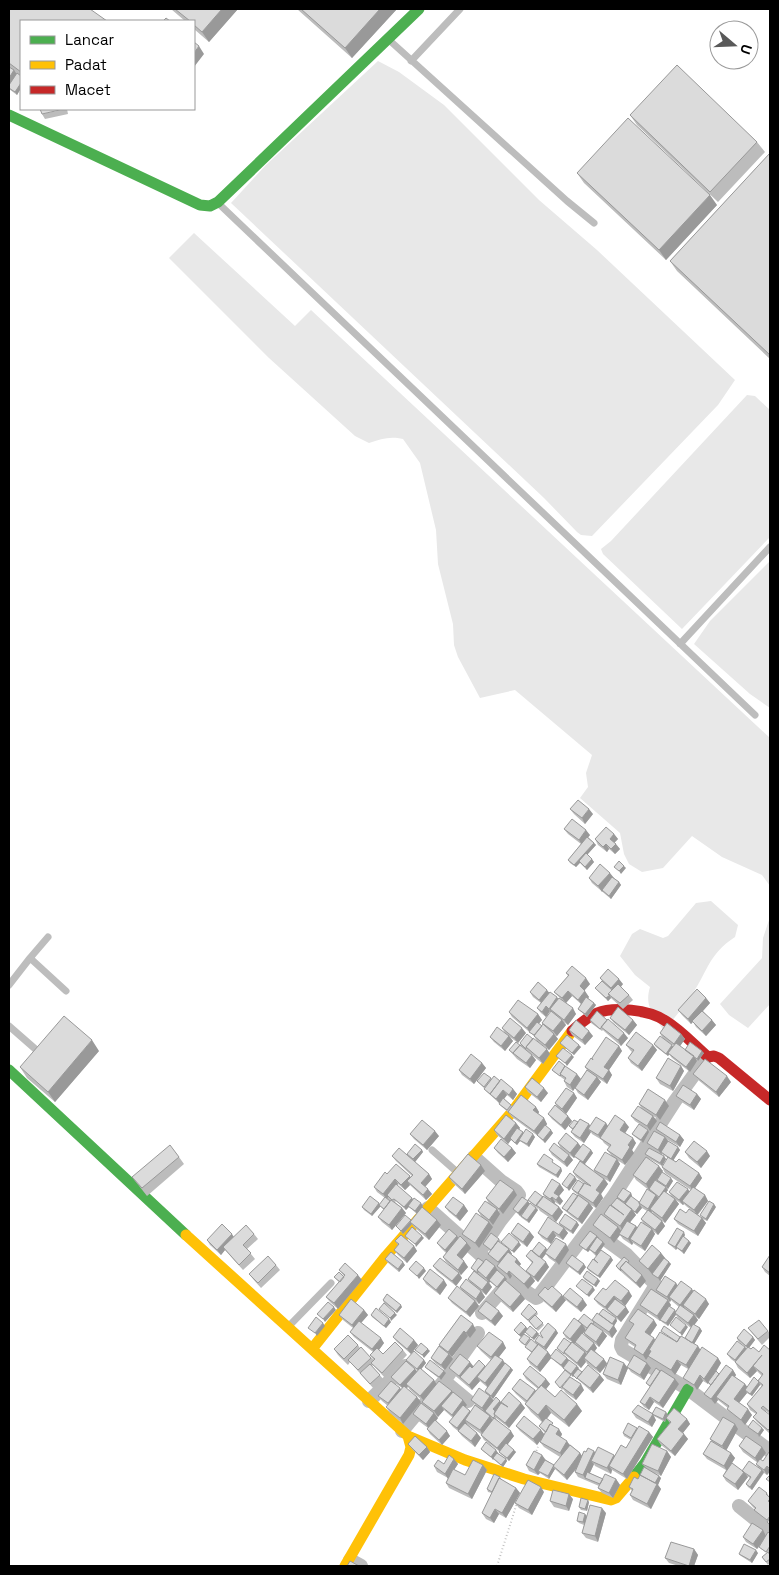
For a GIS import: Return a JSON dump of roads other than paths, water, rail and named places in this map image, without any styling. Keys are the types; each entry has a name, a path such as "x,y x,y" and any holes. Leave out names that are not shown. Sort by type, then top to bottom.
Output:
{"street":[{"path":"9,116 207,207 218,202 419,9"},
{"path":"312,1349 386,1256 512,1112 569,1033 597,1013 615,1010 640,1011 665,1020 708,1057"},
{"path":"428,1208 510,1281 536,1298 613,1197 675,1101 708,1057 714,1056 719,1058 770,1100"},
{"path":"9,1070 22,1077 151,1204 405,1434 465,1460 524,1479 611,1500 616,1498 645,1463 688,1389"},
{"path":"474,1157 501,1181 516,1190 519,1195 480,1253"},
{"path":"590,1228 627,1255 656,1285 622,1340 621,1348 624,1352 688,1389 770,1451"},
{"path":"482,1313 510,1281"},
{"path":"405,1434 478,1333"},
{"path":"369,1401 405,1365"},
{"path":"444,1381 468,1401"},
{"path":"352,1564 409,1455 411,1447 405,1434"},
{"path":"738,1506 770,1531"}],"lane":[{"path":"411,61 460,9"},
{"path":"387,39 559,195 594,223"},
{"path":"218,202 755,715"},
{"path":"680,644 770,547"},
{"path":"9,985 48,937"},
{"path":"30,958 66,991"},
{"path":"9,1026 41,1054"},
{"path":"36,1060 47,1046"},
{"path":"432,1150 459,1174"},
{"path":"287,1327 332,1284"}]}
